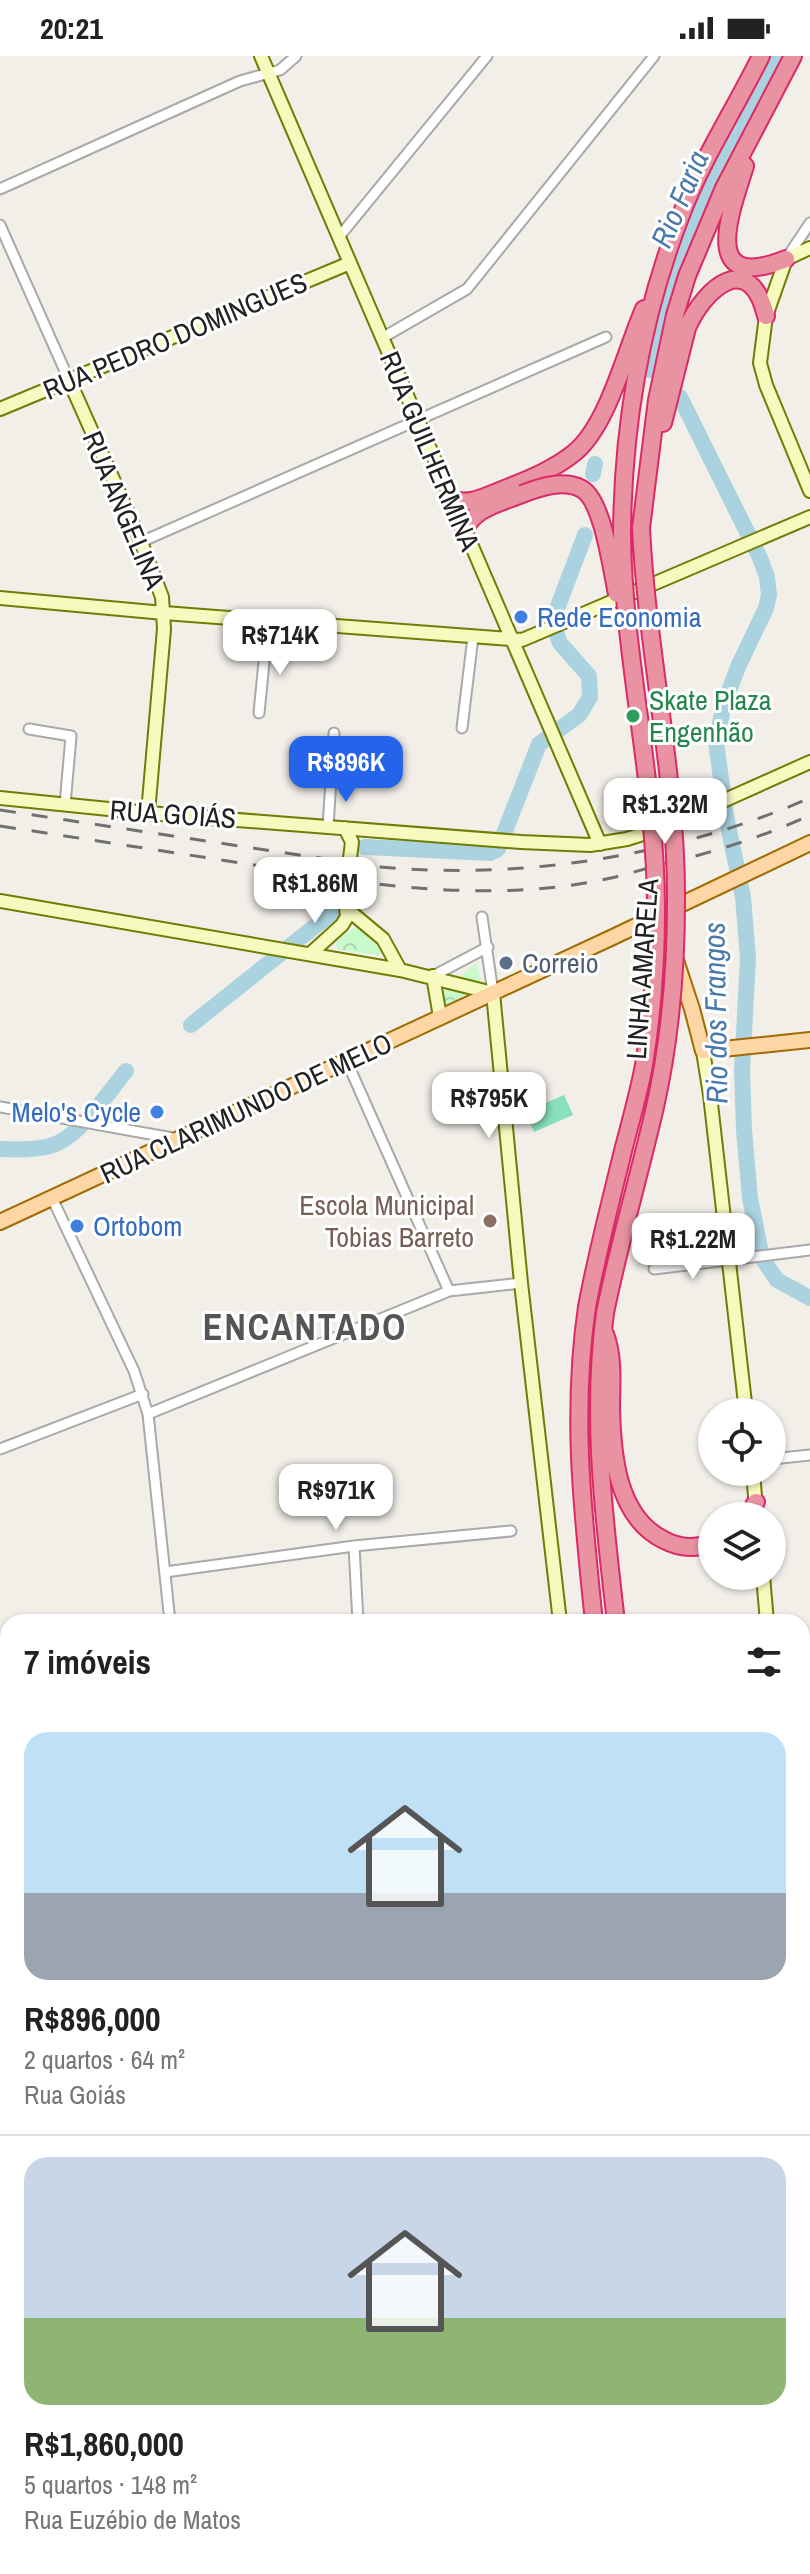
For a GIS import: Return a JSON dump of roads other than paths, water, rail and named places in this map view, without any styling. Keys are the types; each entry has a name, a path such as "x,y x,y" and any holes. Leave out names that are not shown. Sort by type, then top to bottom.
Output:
{"highway":[{"name":"LINHA AMARELA","path":"593,1614 578,1438 579,1370 599,1244 643,1066 654,968 656,910 654,845 624,578 623,470 632,395 660,281 681,213 761,56"},
{"name":"LINHA AMARELA","path":"615,1614 597,1441 598,1378 604,1321 662,1071 675,943 676,854 649,634 641,528 657,400 675,315 709,219 793,56"},
{"path":"750,141 730,210 726,243 734,259 746,268 764,268 786,259"},
{"path":"647,478 687,328 702,301 721,284 736,280 754,288 766,316"},
{"path":"449,498 462,503 474,501 538,474 576,452 598,423 643,311 660,281"},
{"path":"464,533 467,524 478,513 522,494 560,485 581,489 588,494 602,527 621,610 630,633"},
{"path":"604,1321 612,1356 614,1439 625,1499 633,1514 656,1537 670,1544 698,1545"}],"main road":[{"path":"810,843 738,877 680,917 669,939 703,1051 810,1040"},
{"name":"RUA CLARIMUNDO DE MELO","path":"0,1222 738,877"},
{"path":"613,937 653,931 669,939"}],"street":[{"name":"RUA GUILHERMINA","path":"261,56 600,844"},
{"path":"0,189 240,81 269,75 296,56"},
{"path":"339,237 487,56"},
{"path":"382,338 467,289 654,56"},
{"path":"810,223 786,259 766,316 761,347 762,371 810,491"},
{"name":"RUA ANGELINA","path":"0,225 160,588 164,613 148,813"},
{"path":"786,259 810,248"},
{"name":"RUA PEDRO DOMINGUES","path":"0,409 350,263"},
{"path":"141,542 606,337"},
{"path":"0,598 522,640 810,517"},
{"path":"259,713 268,621"},
{"path":"462,728 473,637"},
{"path":"29,729 71,736 65,805"},
{"path":"328,827 334,733"},
{"name":"RUA GOIÁS","path":"0,798 148,813 521,842 600,844 645,834 810,762"},
{"path":"310,954 342,925 347,909 345,898 352,842 345,828"},
{"path":"352,842 365,830"},
{"path":"0,901 433,976 493,993"},
{"path":"347,909 380,935 400,970"},
{"path":"482,917 488,947 521,1283 559,1614"},
{"path":"433,976 488,947"},
{"path":"433,976 440,1017"},
{"path":"703,1051 744,1398"},
{"path":"347,1062 449,1291"},
{"path":"0,1107 178,1139"},
{"path":"52,1198 143,1394 148,1414 169,1614"},
{"path":"654,1269 810,1250"},
{"path":"148,1414 449,1291 521,1283"},
{"path":"0,1449 143,1394"},
{"path":"786,1458 810,1455"},
{"path":"165,1572 354,1546 511,1531"},
{"path":"354,1546 358,1614"},
{"path":"764,1590 766,1614"}],"waterway":[{"name":"Rio Faria","path":"650,370 673,284 699,211 776,56"},
{"name":"Rio dos Frangos","path":"680,397 767,577 769,595 766,608 724,704 716,742 726,816 743,897 748,958 742,1071 750,1198 762,1258 777,1280 810,1298"},
{"name":"Rio Faria","path":"593,474 595,464"},
{"name":"Rio Faria","path":"365,847 490,853 498,849 539,744 579,715 590,697 589,676 560,643 552,622 585,535"},
{"name":"Rio Faria","path":"191,1025 334,911"},
{"name":"Rio Faria","path":"0,1149 38,1148 61,1141 82,1125 126,1071"}],"railway":[{"path":"0,810 379,867 489,870 599,859 653,849 707,835 810,798"},
{"path":"0,826 378,884 495,891 582,884 618,876 738,843 810,815"}],"place":[{"name":"Rede Economia","path":"521,617"},
{"name":"Skate Plaza Engenhão","path":"633,716"},
{"name":"Correio","path":"506,963"},
{"name":"Melo's Cycle","path":"157,1112"},
{"name":"Escola Municipal Tobias Barreto","path":"490,1221"},
{"name":"Ortobom","path":"77,1226"}],"district":[{"name":"ENCANTADO","path":"305,1327"}]}
